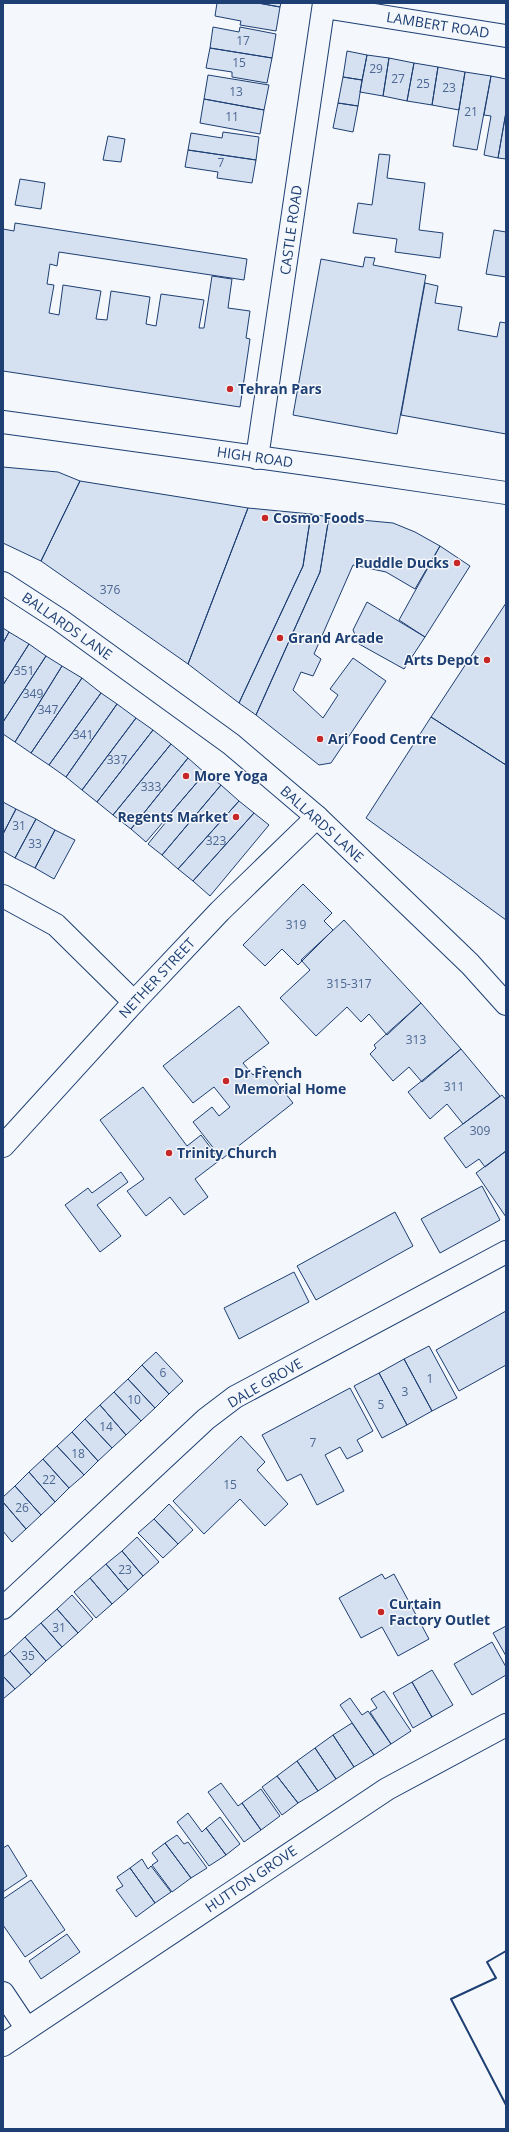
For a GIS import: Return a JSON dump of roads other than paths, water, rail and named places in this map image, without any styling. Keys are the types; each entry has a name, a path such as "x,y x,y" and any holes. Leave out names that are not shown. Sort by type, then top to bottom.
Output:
{"street":[{"name":"LAMBERT ROAD","path":"324,5 506,36"},
{"name":"CASTLE ROAD","path":"257,458 324,5"},
{"name":"HIGH ROAD","path":"3,422 506,493"},
{"name":"BALLARDS LANE","path":"3,583 60,620 231,744 317,817 470,964 506,1004"},
{"name":"NETHER STREET","path":"3,1146 134,1002 220,911 317,817"},
{"path":"3,896 56,924 134,1002"},
{"name":"DALE GROVE","path":"3,1608 206,1419 235,1397 506,1252"},
{"name":"HUTTON GROVE","path":"3,2045 387,1789 506,1725"},
{"path":"3,1993 27,2028"}],"place":[{"name":"Tehran Pars","path":"230,389"},
{"name":"Cosmo Foods","path":"265,518"},
{"name":"Puddle Ducks","path":"457,563"},
{"name":"Grand Arcade","path":"280,638"},
{"name":"Arts Depot","path":"487,660"},
{"name":"Ari Food Centre","path":"320,739"},
{"name":"More Yoga","path":"186,776"},
{"name":"Regents Market","path":"236,817"},
{"name":"Dr French Memorial Home","path":"226,1081"},
{"name":"Trinity Church","path":"169,1153"},
{"name":"Curtain Factory Outlet","path":"381,1612"}]}
